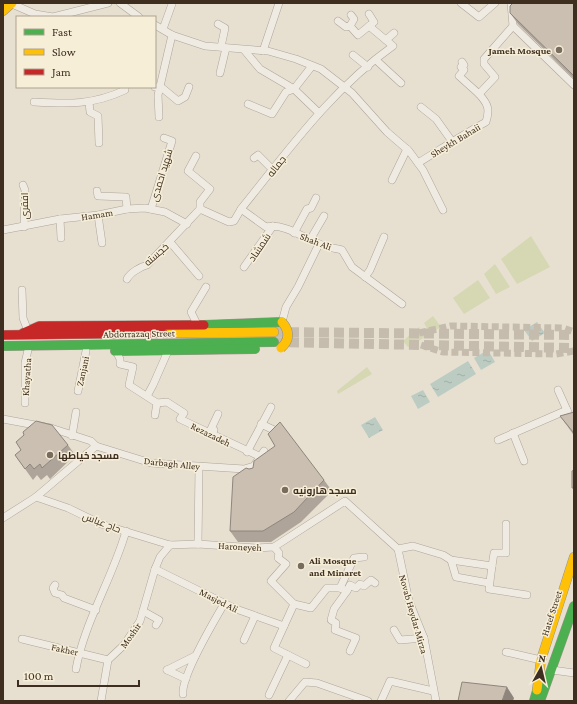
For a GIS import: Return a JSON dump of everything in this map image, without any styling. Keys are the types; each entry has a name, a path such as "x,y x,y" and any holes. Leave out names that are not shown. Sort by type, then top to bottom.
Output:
{"main road":[{"path":"3,11 12,4"},
{"path":"16,346 32,352 168,351 278,345 286,344 289,337 288,330 282,322 198,326 39,326 19,335"},
{"name":"Abdorrazaq Street","path":"3,335 274,332"},
{"name":"Abdorrazaq Street","path":"3,346 278,345"},
{"path":"537,690 541,660 574,557"},
{"name":"Hatef Street","path":"534,701 574,578"},
{"name":"Hatef Street","path":"540,701 574,606"}],"street":[{"path":"56,16 91,5 108,3"},
{"path":"120,3 138,16"},
{"path":"263,51 279,3"},
{"path":"460,3 479,17 495,3"},
{"path":"479,94 495,77 484,64 484,59 513,26 513,11 511,3"},
{"path":"12,4 30,15 46,16"},
{"path":"163,29 172,4"},
{"path":"338,21 346,27 350,26 358,35 374,22 369,14"},
{"path":"350,15 354,19 350,26"},
{"path":"218,24 225,28 220,73"},
{"path":"156,26 172,35 205,46 223,47 245,51 263,51 296,59 321,69 346,87"},
{"path":"369,26 386,40 394,33"},
{"path":"513,26 574,85"},
{"path":"159,117 158,87 172,35"},
{"name":"جماله","path":"200,209 229,222 234,221 241,209 319,113 368,67 393,46 386,40"},
{"path":"245,51 260,69 294,89 319,113"},
{"path":"353,55 368,67"},
{"path":"376,60 401,83"},
{"name":"Sheykh Bahaii","path":"418,163 445,147 451,140 486,122 489,110 487,102 458,76 464,70 461,67 464,65 462,62"},
{"path":"248,104 272,114 286,92 294,89 312,66"},
{"path":"158,87 178,101 185,98 189,87"},
{"name":"Sheykh Bahaii","path":"346,87 387,132 407,149 433,187 443,210"},
{"path":"34,102 89,102 108,98 125,90 125,88"},
{"path":"89,102 90,112 98,116 99,143"},
{"path":"421,107 436,119 451,140"},
{"name":"شهید احمدی","path":"151,209 172,141 164,138"},
{"path":"392,180 407,149"},
{"path":"254,158 258,154 273,170"},
{"path":"170,242 200,209 200,202 210,189 188,171 196,156"},
{"name":"افقری","path":"24,185 24,227"},
{"path":"97,191 98,196 126,197 127,209"},
{"path":"294,233 307,209 311,208 316,198"},
{"name":"Hamam","path":"3,230 60,219 98,215 127,209 145,208 165,212 187,224"},
{"name":"Shah Ali","path":"241,209 266,227 273,226 319,244 342,250 352,266 402,304"},
{"path":"98,215 102,242"},
{"path":"310,240 324,216"},
{"path":"60,219 61,238"},
{"name":"شمشاد","path":"244,267 273,226"},
{"path":"365,277 370,270 384,237"},
{"name":"خجسته","path":"127,279 129,275 147,265 170,242 200,276"},
{"path":"282,322 286,306 298,287 319,244"},
{"path":"198,326 191,312 206,287"},
{"path":"22,290 23,318 28,331"},
{"name":"Khayatha","path":"24,403 25,363 28,350"},
{"name":"Zanjani","path":"78,391 86,351"},
{"name":"Rezazadeh","path":"116,351 120,359 120,364 133,367 129,385 157,403 166,402 184,412 180,419 247,452 262,454 254,466"},
{"path":"146,396 168,351"},
{"path":"558,390 571,419 574,418"},
{"path":"155,415 157,403"},
{"path":"247,452 271,407"},
{"path":"498,440 567,410"},
{"path":"3,419 51,428 72,436 76,412"},
{"path":"212,435 214,430 211,429 218,414"},
{"path":"261,424 274,430"},
{"path":"513,433 524,461"},
{"name":"Darbagh Alley","path":"72,436 91,441 96,446 150,463 244,469 254,466"},
{"path":"3,518 36,496 96,446"},
{"path":"254,466 257,475"},
{"path":"198,544 199,467"},
{"name":"حاج عباس","path":"36,496 68,508 101,524 170,545"},
{"name":"Haroneyeh","path":"170,545 198,544 274,547 345,501 398,549"},
{"path":"506,524 506,553 494,553 488,589 527,595"},
{"path":"76,669 79,652 120,553 126,531"},
{"name":"Moshir","path":"108,660 113,657 124,645 140,621 155,569 160,557 170,545"},
{"path":"398,549 413,546 443,555 451,560 492,566"},
{"path":"274,547 279,553 278,558 286,564 272,581 294,604 311,608 327,588 343,589 350,585 356,588 360,584 364,586 371,580 375,583"},
{"name":"Novab Heydar Mirza","path":"398,549 410,601 424,638 433,692 436,701"},
{"path":"350,651 356,638 335,630 336,623 332,620 334,609 354,558 364,557"},
{"path":"451,560 456,576 489,583"},
{"name":"Masjed Ali","path":"155,569 224,604 284,626"},
{"path":"55,585 53,588 55,592 62,595 64,598 96,610"},
{"path":"183,694 182,688 196,656 224,604"},
{"path":"294,604 274,648 306,664"},
{"path":"143,611 159,620 156,625"},
{"path":"244,640 255,616"},
{"path":"394,630 400,640 424,638"},
{"name":"Fakher","path":"24,637 108,660"},
{"path":"506,652 541,660"},
{"path":"269,695 288,655"},
{"path":"186,679 167,670 196,656"},
{"path":"101,701 108,660"},
{"path":"552,670 574,673"},
{"path":"381,701 390,681 433,692"},
{"path":"289,701 305,682 317,683 368,701"},
{"path":"342,701 346,694"}],"green space":[{"path":"531,236 550,267 517,284 501,259"},
{"path":"495,264 510,287 496,294 484,274"},
{"path":"478,280 490,298 464,314 453,298"},
{"path":"433,316 441,327 430,334 424,323"},
{"path":"419,327 425,337 408,347 403,341"},
{"path":"367,367 372,374 338,394 337,391"}],"water":[{"path":"537,322 545,333 532,341 524,330"},
{"path":"488,350 495,362 481,370 474,358"},
{"path":"468,361 476,374 438,397 430,384"},
{"path":"423,390 430,402 418,409 411,396"},
{"path":"375,417 383,430 369,438 361,425"}],"building":[{"name":"Jameh Mosque","path":"513,3 574,3 574,76 510,13 510,6"},
{"path":"574,412 574,436 573,432 560,416"},
{"name":"مسجد خیاطها","path":"36,421 52,425 68,445 42,468 40,464 34,469 30,464 25,469 15,455 21,450 16,442 24,435 23,432"},
{"name":"مسجد هارونیه","path":"280,422 324,480 294,512 263,531 230,531 233,477 246,468 253,468 254,461 275,446 268,434"},
{"path":"574,470 574,488 572,488 572,471"},
{"path":"462,682 507,687 502,701 458,701"}],"tunnel":[{"path":"419,333 451,326 563,328 574,332"},
{"path":"274,332 574,335"},
{"path":"274,342 574,348"},
{"path":"421,345 443,352 556,354 574,351"}],"traffic: fast":[{"path":"204,325 282,322"},
{"path":"3,346 274,342"},
{"path":"115,351 255,349"},
{"path":"540,701 574,606"},
{"path":"534,701 539,684"}],"traffic: slow":[{"path":"3,11 12,3"},
{"path":"281,348 286,342 288,335 285,325 282,322"},
{"path":"163,333 274,332"},
{"path":"537,690 541,660 574,557"}],"traffic: jam":[{"path":"23,333 39,326 204,325"},
{"path":"3,335 163,333"}],"place":[{"name":"Jameh Mosque","path":"559,50"},
{"name":"مسجد خیاطها","path":"50,455"},
{"name":"مسجد هارونیه","path":"285,490"},
{"name":"Ali Mosque and Minaret","path":"301,566"}]}
